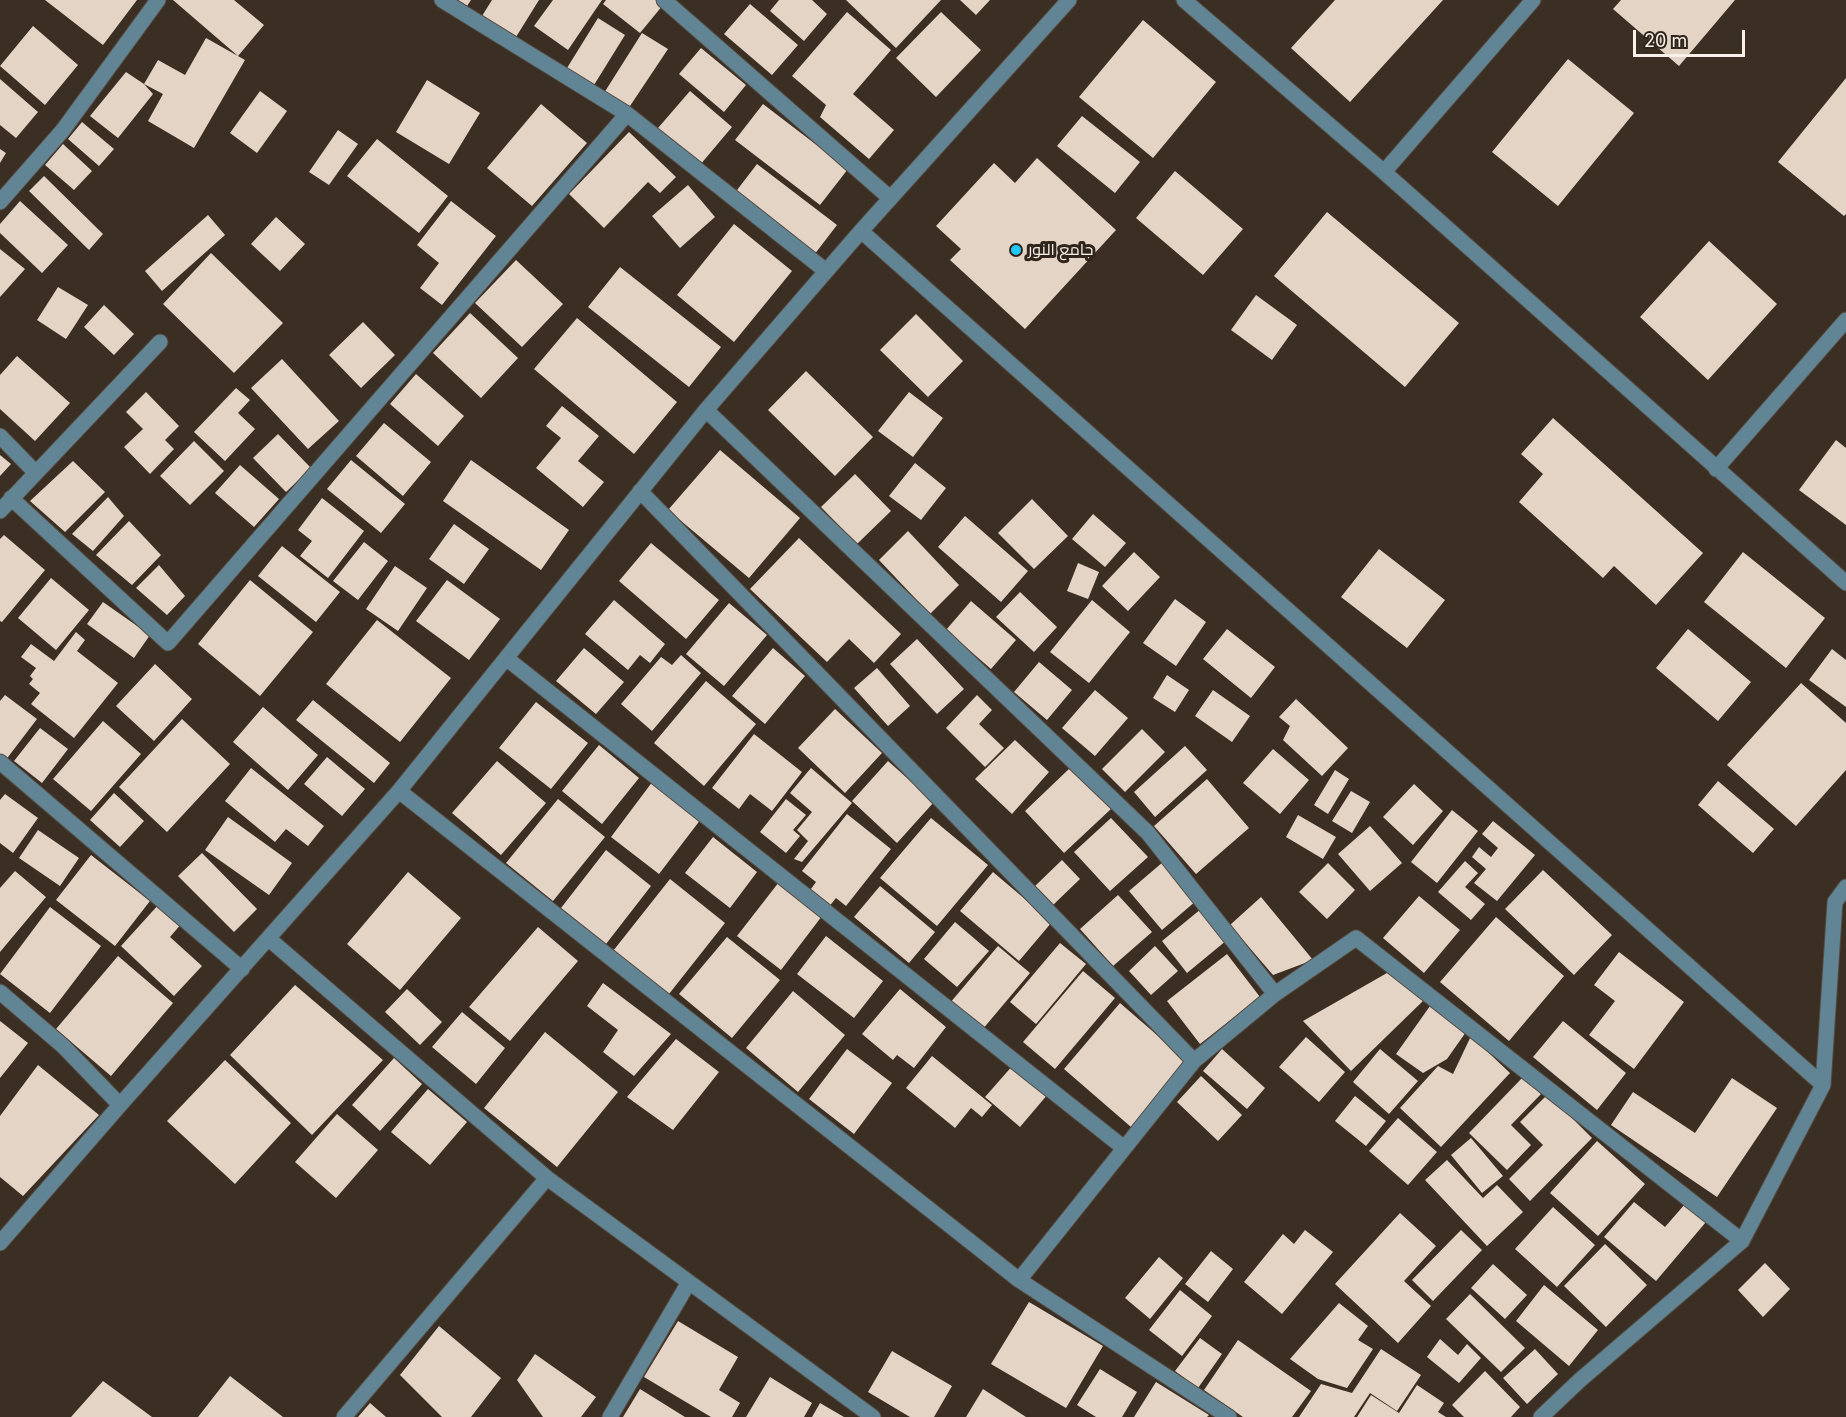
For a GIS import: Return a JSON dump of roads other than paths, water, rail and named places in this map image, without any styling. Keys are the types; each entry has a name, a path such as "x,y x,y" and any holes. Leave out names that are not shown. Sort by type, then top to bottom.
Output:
{"street":[{"path":"0,202 63,130 158,0"},
{"path":"442,0 627,114 826,272"},
{"path":"664,0 890,198"},
{"path":"0,1243 399,791 706,410 890,198 1069,0"},
{"path":"1184,0 1384,172 1846,583"},
{"path":"1384,172 1533,0"},
{"path":"11,498 168,643 627,114"},
{"path":"861,231 1823,1085"},
{"path":"1716,469 1846,320"},
{"path":"0,511 160,342"},
{"path":"706,410 1148,833 1275,994"},
{"path":"0,436 35,472"},
{"path":"640,491 1194,1061"},
{"path":"506,658 1124,1148"},
{"path":"0,762 242,969"},
{"path":"399,791 1019,1280 1229,1417"},
{"path":"1541,1417 1580,1380 1742,1241 1823,1085 1835,902 1846,887"},
{"path":"1019,1280 1194,1061 1275,994 1356,938 1742,1241"},
{"path":"269,939 547,1178 873,1417"},
{"path":"0,993 63,1046 120,1105"},
{"path":"344,1417 547,1178"},
{"path":"610,1417 689,1282"}],"place":[{"name":"جامع النور","path":"1016,250"}]}
